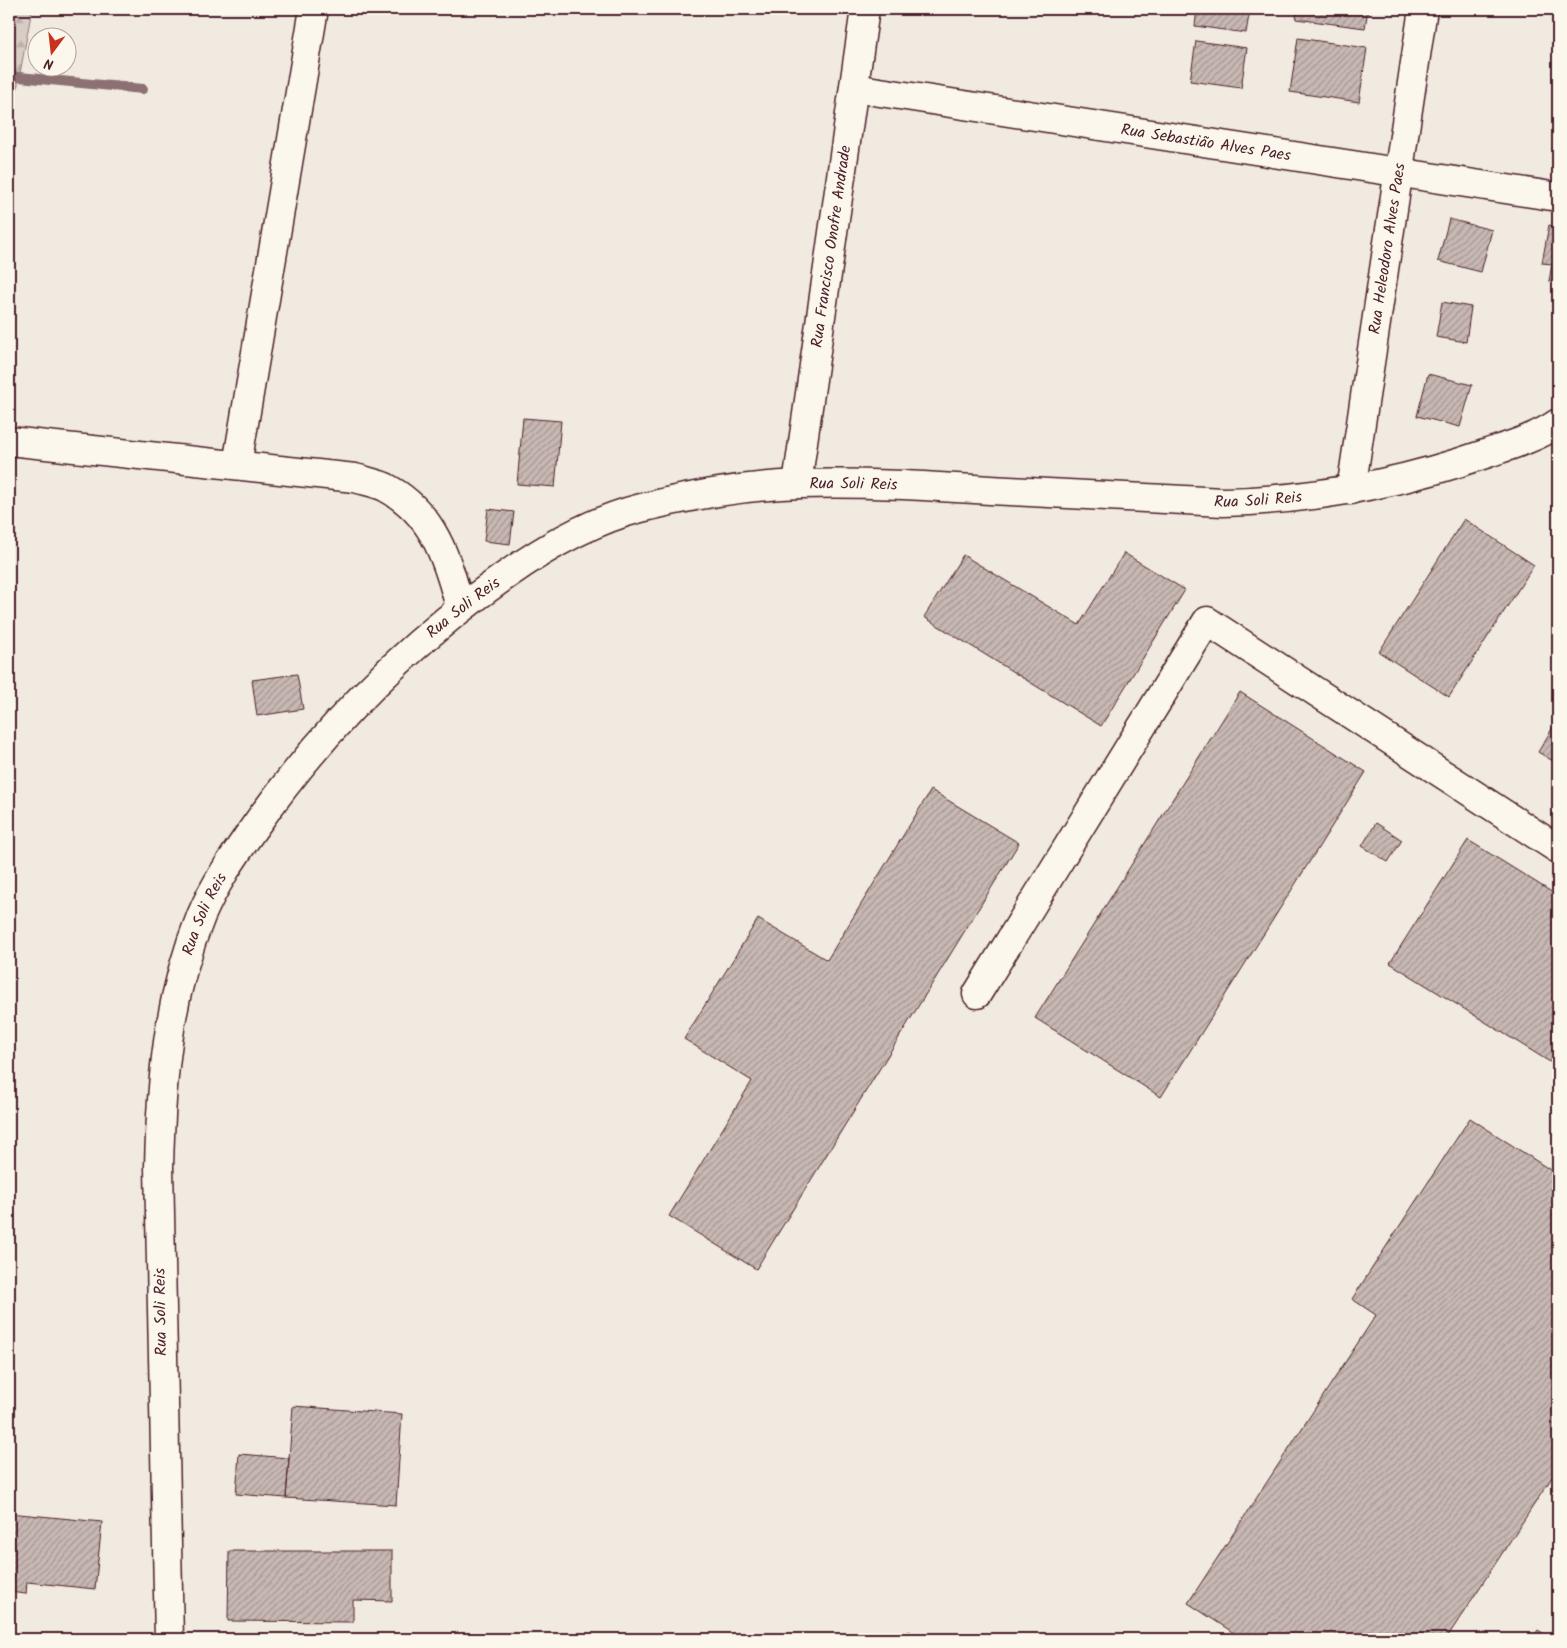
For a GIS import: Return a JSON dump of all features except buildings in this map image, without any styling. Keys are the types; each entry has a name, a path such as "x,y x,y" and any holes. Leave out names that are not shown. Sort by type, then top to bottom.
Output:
{"street":[{"path":"237,466 314,9"},
{"name":"Rua Francisco Onofre Andrade","path":"797,484 865,9"},
{"name":"Rua Heleodoro Alves Paes","path":"1351,490 1423,9"},
{"name":"Rua Sebastião Alves Paes","path":"854,88 1558,197"},
{"name":"Rua Soli Reis","path":"169,1639 158,1167 160,1100 166,1046 180,978 202,914 230,861 278,794 348,713 389,672 460,607 539,552 594,524 619,515 679,499 797,484 867,483 1223,502 1273,501 1351,490 1460,463 1557,426"},
{"path":"9,441 355,478 384,486 408,502 432,530 448,560 460,607"},
{"path":"977,994 1207,621 1558,849"}],"green space":[{"path":"9,9 32,9 28,28 9,132"}],"waterway":[{"path":"9,76 143,89"}]}
